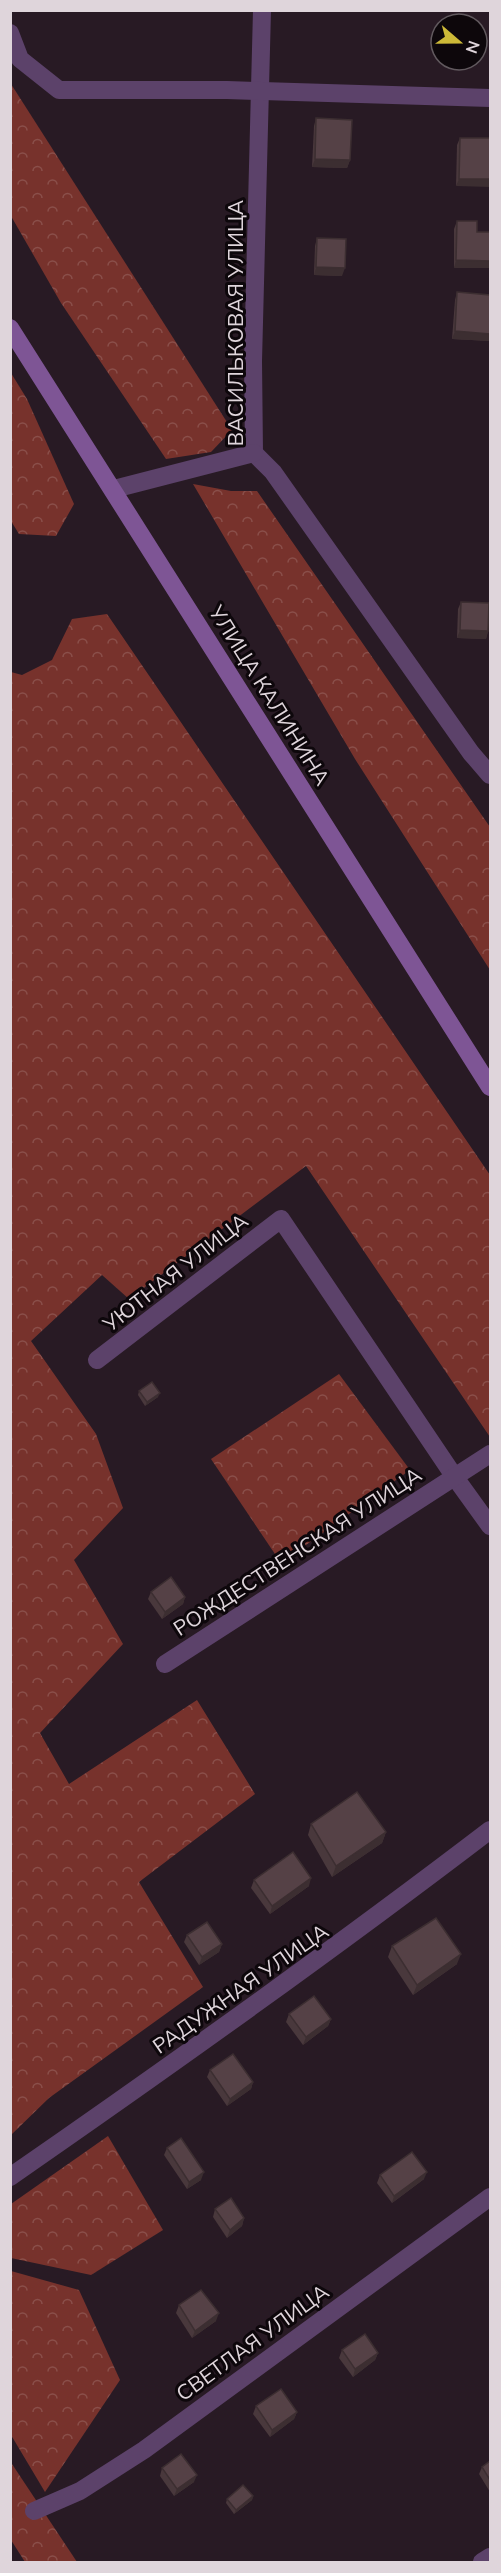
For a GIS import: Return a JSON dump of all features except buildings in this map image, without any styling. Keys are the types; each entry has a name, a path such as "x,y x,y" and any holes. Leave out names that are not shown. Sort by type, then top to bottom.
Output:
{"main road":[{"name":"УЛИЦА КАЛИНИНА","path":"10,328 114,489 490,1087"}],"street":[{"name":"ВАСИЛЬКОВАЯ УЛИЦА","path":"262,10 253,361 254,453 273,472 471,753 490,775"},
{"path":"10,33 20,59 59,90 261,90 490,98"},
{"path":"114,489 254,453"},
{"name":"УЮТНАЯ УЛИЦА","path":"97,1360 281,1219 454,1476"},
{"name":"РОЖДЕСТВЕНСКАЯ УЛИЦА","path":"165,1664 490,1454"},
{"path":"454,1476 490,1526"},
{"name":"РАДУЖНАЯ УЛИЦА","path":"10,2177 242,2016 490,1830"},
{"name":"СВЕТЛАЯ УЛИЦА","path":"34,2511 80,2491 144,2450 490,2197"},
{"path":"482,2562 490,2557"}],"green space":[{"path":"11,84 232,430 211,452 166,459 61,303 11,216"},
{"path":"11,373 27,399 74,504 56,536 19,534 11,521"},
{"path":"193,484 231,491 257,491 490,827 490,970 355,759"},
{"path":"107,614 490,1175 490,1437 306,1166 129,1299 102,1275 31,1341 96,1434 123,1508 74,1560 123,1644 40,1733 69,1784 197,1700 255,1794 139,1882 203,1987 49,2098 11,2135 11,672 22,675 52,660 72,619"},
{"path":"339,1374 410,1470 281,1563 211,1459"},
{"path":"108,2136 163,2230 91,2275 11,2258 11,2204"},
{"path":"11,2271 79,2290 120,2380 45,2492 11,2435"},
{"path":"10,2461 77,2562 25,2562 11,2540"}]}
